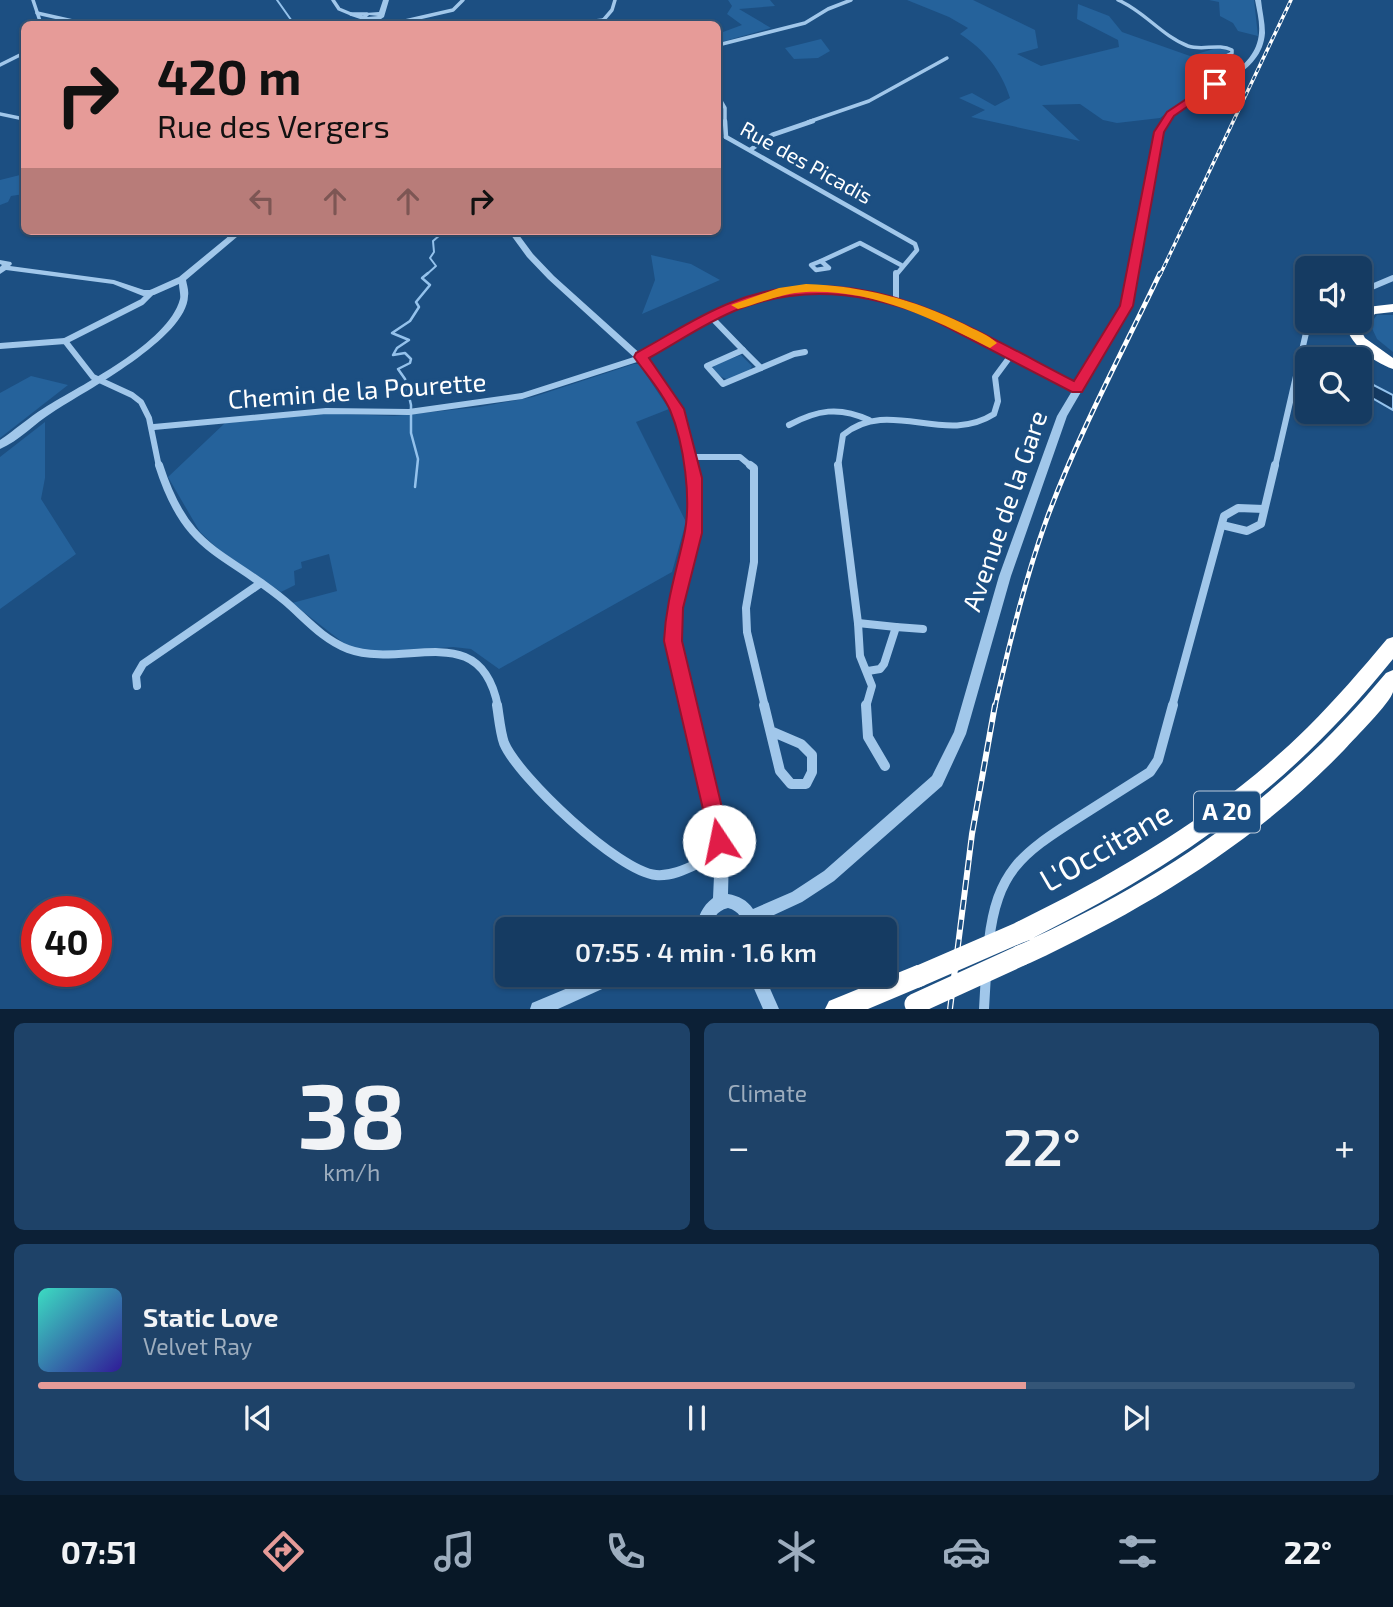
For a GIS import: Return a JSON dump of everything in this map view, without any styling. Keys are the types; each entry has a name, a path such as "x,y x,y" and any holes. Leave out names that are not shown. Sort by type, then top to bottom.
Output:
{"highway":[{"path":"1372,305 1393,299"},
{"path":"1372,310 1393,308"},
{"path":"1355,333 1362,342 1393,362"},
{"path":"1364,333 1365,338 1393,362"},
{"name":"L'Occitane","path":"836,1009 1023,931 1153,862 1222,816 1328,723 1361,687 1393,645"},
{"name":"L'Occitane","path":"909,1006 1076,932 1122,907 1229,838 1324,757 1393,679"}],"street":[{"path":"33,0 40,21"},
{"path":"333,0 339,9 351,14 366,19 383,20 386,3"},
{"path":"418,21 453,10 463,0"},
{"path":"602,21 612,10 615,0"},
{"path":"721,44 805,23 828,9 851,0"},
{"path":"1118,0 1136,8 1189,46 1203,49 1223,46 1233,50 1222,60 1203,68 1203,77 1215,84"},
{"name":"Avenue de la Gare","path":"764,917 829,876 937,781 960,734 1005,576 1062,416 1127,306 1159,132 1171,114 1215,84 1243,69 1259,43 1262,29 1258,0"},
{"path":"366,19 386,3"},
{"path":"37,13 73,21"},
{"path":"0,65 21,54"},
{"path":"750,149 772,135 875,98 947,58"},
{"name":"Rue des Picadis","path":"721,99 725,108 726,137 915,244 917,250 901,264"},
{"path":"0,114 21,118"},
{"path":"721,140 726,137"},
{"path":"228,235 231,238"},
{"path":"0,346 65,341 142,302 151,293 182,279 235,235"},
{"path":"515,235 555,282 640,357 657,377 677,409 691,457 694,491 693,533 674,608 673,641 715,814 722,855 720,902"},
{"path":"820,260 860,243 901,264 896,272 896,301"},
{"path":"2,267 114,282 143,293 151,293"},
{"path":"1372,287 1393,278"},
{"path":"0,445 47,411 129,362 170,323 183,300 182,279"},
{"name":"Chemin de la Pourette","path":"154,427 326,411 409,411 535,392 640,357 734,306 784,291 806,288 846,290 896,301 928,312 1077,388"},
{"path":"712,318 761,368"},
{"path":"1222,525 1240,531 1251,531 1261,524 1306,333"},
{"path":"65,341 85,370 99,381 140,401 154,427 154,446 162,476 189,530 206,547 261,583 329,639 348,651 374,656 443,651 473,660 485,671 495,689 505,743 521,769 603,848 637,871 663,875 709,856 722,855"},
{"path":"743,350 707,366 723,384 805,352"},
{"path":"789,425 825,409 838,408 869,420 963,426 988,419 995,413 997,405 995,377 1012,354"},
{"path":"869,420 854,426 842,437 837,448 860,656 872,686 865,709 868,737 885,766"},
{"path":"691,457 740,457 754,468 754,562 746,608 747,632 773,732 780,771 791,784 806,785 813,773 812,753 803,743 773,732"},
{"path":"984,1009 991,921 997,894 1011,869 1034,846 1150,772 1158,760 1224,516 1234,508 1245,506 1264,509"},
{"path":"137,686 136,676 143,664 261,583"},
{"path":"858,623 923,629"},
{"path":"868,671 880,669 884,664 897,627"},
{"path":"707,917 708,912 720,902 727,901 741,905 748,917"},
{"path":"538,1009 589,987"},
{"path":"761,987 771,1009"}],"shaded area":[{"path":"728,0 770,0 775,6 739,9 771,28 721,42 721,31 742,25 727,14 732,6"},
{"path":"907,0 973,0 1035,30 1038,48 1017,54 1041,66 1119,47 1118,40 1077,19 1078,4 1109,16 1122,32 1190,56 1217,48 1229,51 1228,54 1199,68 1201,87 1160,118 1117,123 1103,120 1080,104 1042,105 1080,141 971,117 985,110 959,98 972,93 995,106 1010,98 1002,78 984,54 960,34 968,28"},
{"path":"1209,0 1254,0 1258,36 1238,31 1233,23 1220,16 1219,2"},
{"path":"821,39 830,51 818,58 794,59 785,48"},
{"path":"21,175 21,194 11,196 8,202 0,205 0,180"},
{"path":"651,255 691,264 720,280 642,314 655,280"},
{"path":"1377,315 1393,315 1393,352 1377,339 1372,321"},
{"path":"741,355 752,366 750,370 727,379 713,369 714,365"},
{"path":"639,364 669,409 636,422 686,522 672,572 499,669 471,649 453,647 378,652 350,648 292,603 337,591 329,554 301,562 302,568 294,571 295,585 281,592 218,549 200,532 168,477 225,423 319,413 394,416 479,407 533,397"},
{"path":"31,376 68,385 0,438 0,393"},
{"path":"1372,384 1393,395 1393,410 1372,398"},
{"path":"45,422 45,478 41,499 76,554 0,609 0,457"}],"waterway":[{"path":"277,0 292,21"},
{"path":"426,275 436,266 430,258 434,252 433,241 440,235"},
{"path":"415,487 418,459 411,433 411,405 405,379 398,369 410,363 411,359 405,353 393,355 397,348 409,340 392,333 410,321 419,307 416,302 430,285 422,278 428,273"}],"railway":[{"path":"1160,275 1291,0"},
{"path":"995,707 1017,613 1058,489 1160,273"},
{"path":"950,1009 972,834 995,705"}],"slow traffic":[{"path":"738,305 784,291 806,288 846,290 904,303 990,343"}],"route":[{"path":"719,841 673,641 674,608 693,533 695,504 691,457 677,409 657,377 640,357 734,306 784,291 830,288 904,303 928,312 1077,388 1127,306 1159,132 1171,114 1215,84"}]}
